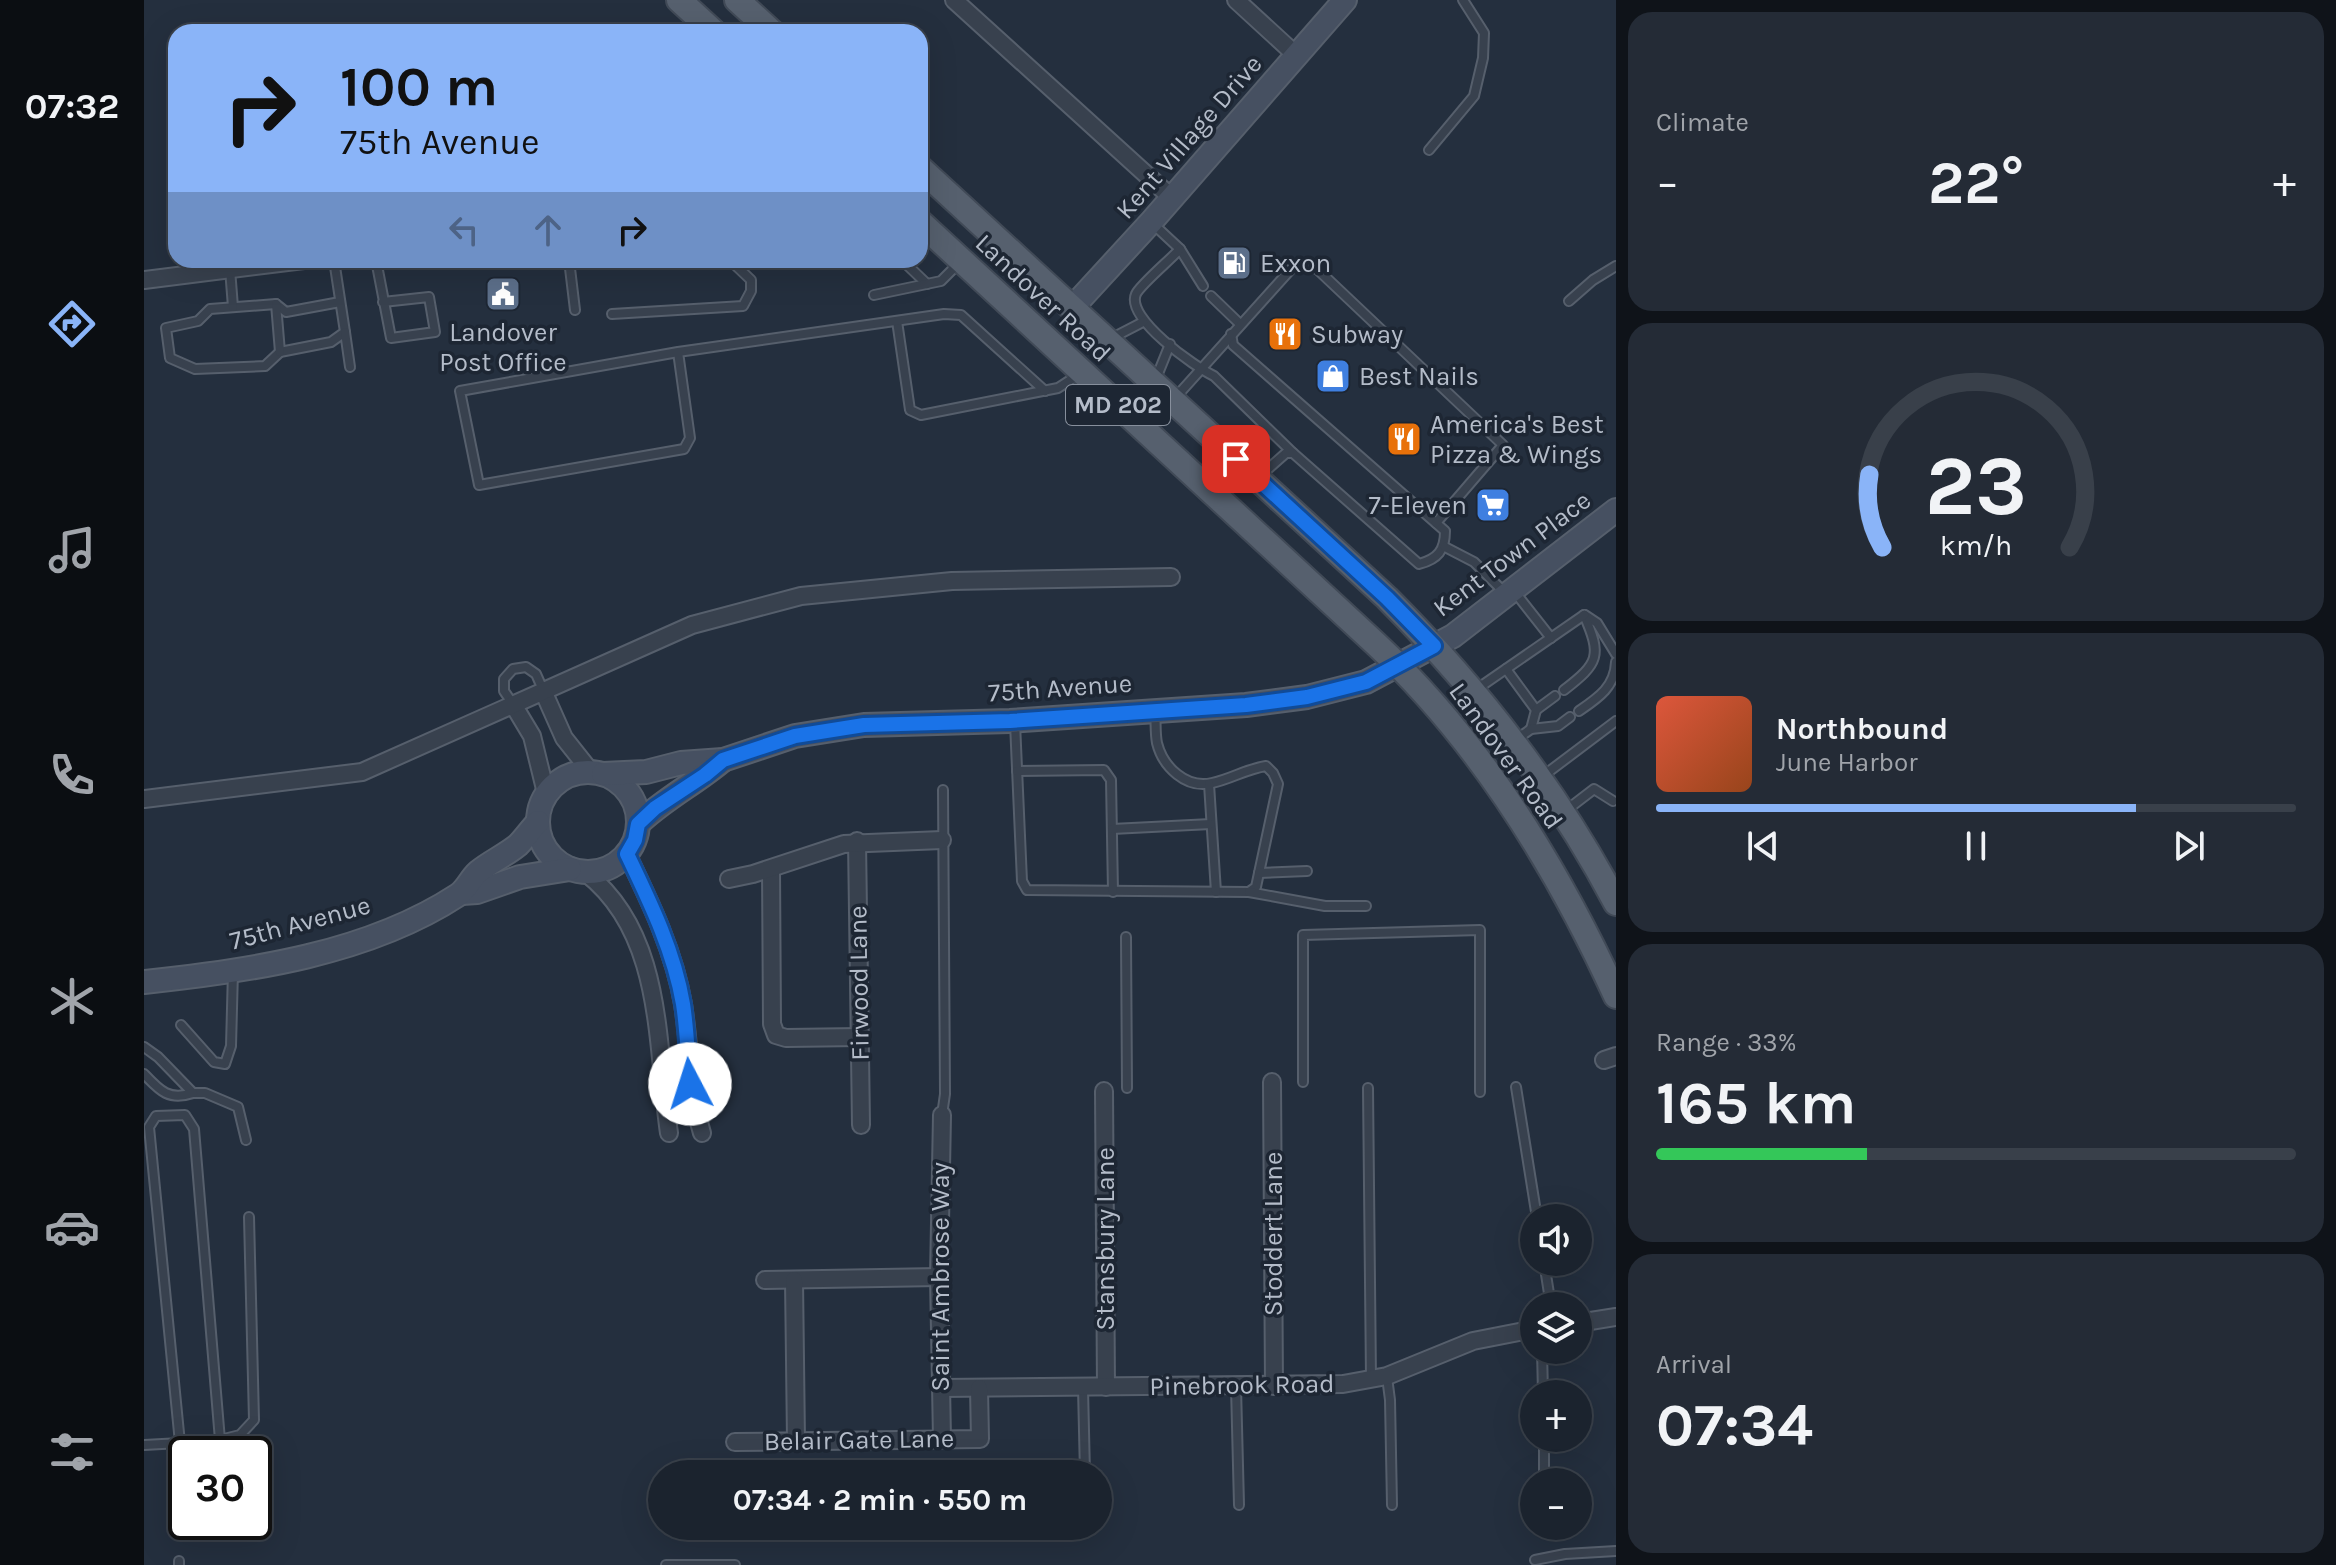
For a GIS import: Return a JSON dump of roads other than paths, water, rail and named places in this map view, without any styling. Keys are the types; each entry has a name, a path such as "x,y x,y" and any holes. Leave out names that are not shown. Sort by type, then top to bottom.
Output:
{"main road":[{"path":"679,0 705,24"},
{"path":"737,0 763,24"},
{"name":"Landover Road","path":"928,175 1387,598 1474,691 1522,735 1540,778 1613,886"},
{"name":"Landover Road","path":"928,229 1424,691 1523,822 1570,901 1616,996"}],"street":[{"path":"954,0 1172,198"},
{"path":"1236,0 1297,56"},
{"name":"Kent Village Drive","path":"1072,308 1345,0"},
{"path":"144,280 238,268"},
{"name":"Kent Town Place","path":"1399,665 1453,636 1616,510"},
{"path":"144,799 362,772 692,625 801,596 952,581 1171,577"},
{"name":"75th Avenue","path":"597,773 646,772 681,763 723,760 795,736 864,725 1015,721 1246,705 1307,697 1366,682 1399,665"},
{"path":"544,693 564,738 597,773 618,782 629,793 636,808 638,824 635,840 627,854 602,871 578,871"},
{"path":"514,706 532,736 546,793 538,822 546,851 557,862 578,871 609,892 631,929 648,974 657,1020 669,1133"},
{"name":"75th Avenue","path":"638,824 655,808 723,760"},
{"path":"546,793 566,777 597,773"},
{"name":"75th Avenue","path":"462,893 474,874 518,845 538,822"},
{"path":"729,879 857,841 942,840"},
{"name":"Firwood Lane","path":"857,841 861,1125"},
{"path":"627,854 663,936 678,982 690,1084 702,1133"},
{"path":"771,869 772,1024 776,1035 786,1038 860,1037"},
{"name":"75th Avenue","path":"144,982 285,961 349,944 423,915 462,893 477,892 520,877 578,871"},
{"name":"Stoddert Lane","path":"1272,1082 1274,1386"},
{"name":"Stansbury Lane","path":"1104,1091 1106,1387"},
{"name":"Saint Ambrose Way","path":"942,1115 939,1277 942,1439"},
{"path":"765,1280 939,1277"},
{"path":"794,1280 796,1441"},
{"path":"1592,1321 1616,1317"},
{"name":"Pinebrook Road","path":"941,1388 1326,1385 1379,1378 1473,1341 1520,1332"},
{"name":"Belair Gate Lane","path":"735,1442 980,1439 979,1388"}],"lane":[{"path":"1429,150 1474,96 1483,58 1484,33 1463,0"},
{"path":"1151,222 1180,249 1203,286"},
{"path":"1180,249 1136,294 1134,307 1143,322 1202,370 1214,376 1293,453 1419,564 1433,561 1445,547 1445,531 1233,345 1231,334"},
{"path":"874,295 941,281 962,261"},
{"path":"1172,400 1292,268 1306,266 1317,269 1503,445 1436,523"},
{"path":"1569,301 1593,280 1616,266"},
{"path":"335,268 350,367"},
{"path":"377,268 383,302 391,338 435,332 429,297 383,302"},
{"path":"570,268 575,310"},
{"path":"612,314 743,306 751,291 751,280 738,268"},
{"path":"910,268 927,284"},
{"path":"230,269 233,307"},
{"path":"1211,296 1240,324"},
{"path":"340,302 286,312 276,304 210,309 198,321 166,328 170,358 195,369 265,366 280,352 331,342 345,332"},
{"path":"276,304 280,352"},
{"path":"678,352 690,438 684,449 479,485 460,391 678,352 944,314 961,315 1045,391"},
{"path":"897,321 910,410 921,415 1058,388 1082,372"},
{"path":"1107,340 1143,322"},
{"path":"1154,383 1170,344"},
{"path":"1257,479 1286,453 1293,453"},
{"path":"1445,547 1474,562 1509,591 1551,638"},
{"path":"1474,691 1584,615"},
{"path":"1584,615 1597,623 1616,654"},
{"path":"1564,690 1582,676 1594,659 1596,642 1584,615"},
{"path":"1579,711 1598,698 1615,676 1616,662"},
{"path":"514,706 504,691 504,679 513,669 526,667 536,674 544,693"},
{"path":"1506,669 1536,710"},
{"path":"1522,735 1536,710 1555,696"},
{"path":"1155,710 1157,743 1172,770 1187,782 1209,784 1249,768 1266,766 1273,773 1278,784 1253,890"},
{"path":"1522,735 1558,726 1570,717"},
{"path":"1015,721 1022,881 1027,890 1253,890 1325,906 1366,906"},
{"path":"1540,778 1616,721"},
{"path":"1017,771 1104,770 1111,780 1113,892"},
{"path":"1209,784 1216,892"},
{"path":"1564,813 1594,789 1613,801"},
{"path":"942,1115 945,1094 943,790"},
{"path":"1112,829 1211,824"},
{"path":"1259,873 1307,871"},
{"path":"1303,1082 1303,935 1480,930 1480,1092"},
{"path":"1126,937 1127,1088"},
{"path":"181,1025 214,1062 225,1064 231,1046 233,971"},
{"path":"144,1047 193,1093"},
{"path":"144,1074 160,1091 179,1097 205,1093 238,1107 246,1140"},
{"path":"1516,1087 1535,1204"},
{"path":"1368,1088 1379,1378 1390,1400 1392,1505"},
{"path":"179,1436 149,1127 156,1116 185,1115 194,1129 220,1436"},
{"path":"236,1436 254,1420 249,1217"},
{"path":"1236,1387 1239,1505"},
{"path":"1083,1388 1085,1460"},
{"path":"144,1445 168,1444"},
{"path":"1535,1560 1565,1554 1616,1551"},
{"path":"666,1565 735,1565"}],"place":[{"name":"Exxon","path":"1234,263"},
{"name":"Landover Post Office","path":"503,294"},
{"name":"Subway","path":"1285,334"},
{"name":"Best Nails","path":"1333,376"},
{"name":"America's Best Pizza & Wings","path":"1404,439"},
{"name":"7-Eleven","path":"1493,505"}]}
